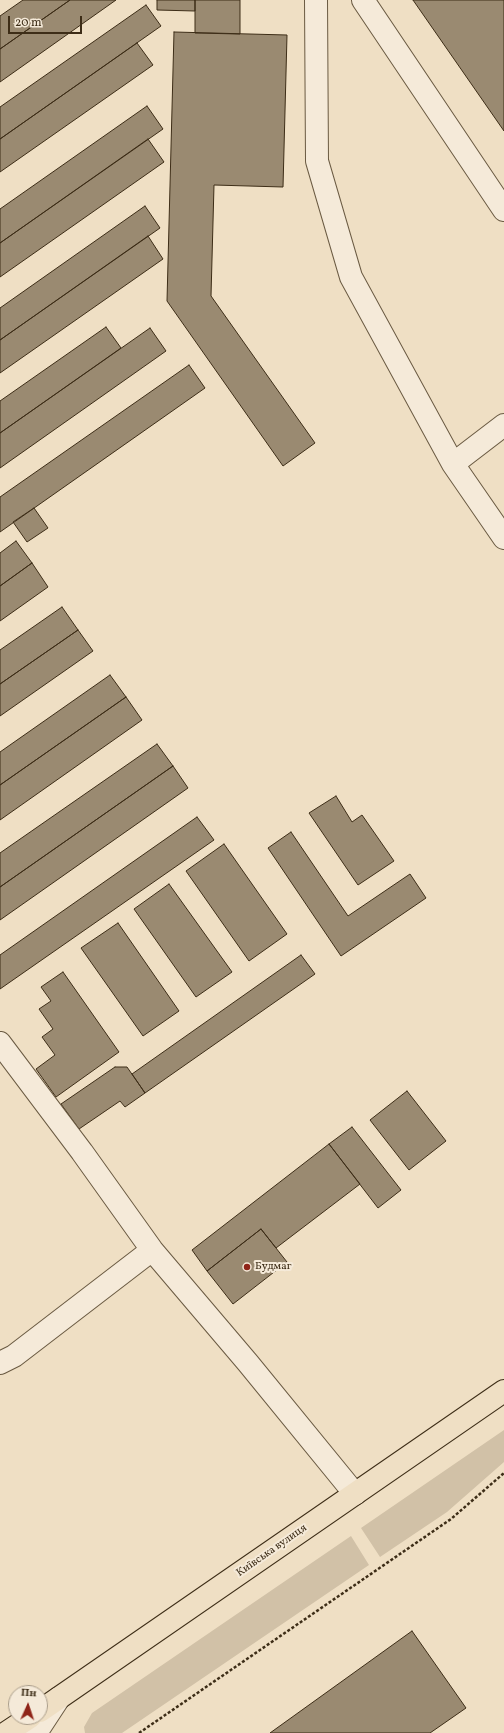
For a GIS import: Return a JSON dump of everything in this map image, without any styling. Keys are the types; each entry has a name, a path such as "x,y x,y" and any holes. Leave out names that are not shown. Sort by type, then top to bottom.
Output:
{"main road":[{"name":"Київська вулиця","path":"48,1706 504,1391"},
{"path":"6,1733 18,1725"}],"lane":[{"path":"316,0 317,161 351,277 453,464 504,538"},
{"path":"363,0 504,210"},
{"path":"453,464 504,426"},
{"path":"0,1043 82,1152 152,1250 248,1363 355,1494"},
{"path":"0,1363 14,1356 152,1250"},
{"path":"36,1733 59,1698"}],"path":[{"path":"139,1733 451,1519 504,1473"}],"shaded area":[{"path":"504,1430 504,1462 447,1512 380,1557 361,1528"},
{"path":"351,1536 369,1565 122,1733 85,1733 84,1727 92,1713"}],"building":[{"path":"23,0 70,0 0,49 0,16"},
{"path":"70,0 116,0 0,82 0,49"},
{"path":"157,0 195,0 195,11 157,10"},
{"path":"195,0 240,0 240,34 195,33"},
{"path":"413,0 504,0 504,131"},
{"path":"146,5 161,26 0,139 0,107"},
{"path":"174,32 287,35 283,187 214,185 211,296 315,443 283,466 167,301"},
{"path":"137,43 153,65 0,172 0,139"},
{"path":"147,106 163,129 0,243 0,209"},
{"path":"148,139 164,162 0,277 0,243"},
{"path":"145,206 160,228 0,340 0,308"},
{"path":"148,236 163,259 0,373 0,340"},
{"path":"106,327 121,348 0,433 0,401"},
{"path":"150,328 166,351 0,468 0,433"},
{"path":"189,365 205,388 0,532 0,497"},
{"path":"34,508 48,528 27,542 13,522"},
{"path":"16,541 32,563 0,586 0,553"},
{"path":"32,563 48,587 0,621 0,586"},
{"path":"62,607 78,630 0,684 0,650"},
{"path":"78,630 93,651 0,716 0,684"},
{"path":"110,675 126,697 0,785 0,752"},
{"path":"126,697 142,720 0,820 0,785"},
{"path":"157,744 173,766 0,887 0,853"},
{"path":"173,766 188,788 0,920 0,887"},
{"path":"336,796 352,822 362,815 394,861 358,885 309,813"},
{"path":"197,817 214,840 0,989 0,955"},
{"path":"291,832 348,916 410,874 426,898 341,956 268,848"},
{"path":"224,844 287,934 249,961 186,871"},
{"path":"169,884 232,972 196,997 134,909"},
{"path":"118,923 179,1011 143,1036 81,948"},
{"path":"301,955 315,974 145,1093 132,1074"},
{"path":"63,972 119,1052 56,1097 36,1069 55,1055 42,1037 53,1029 39,1009 51,1001 41,987"},
{"path":"115,1067 127,1067 145,1093 125,1107 120,1101 79,1129 61,1104"},
{"path":"407,1091 446,1141 409,1170 370,1120"},
{"path":"352,1127 401,1190 378,1208 329,1144"},
{"path":"329,1144 360,1184 276,1248 261,1229 207,1271 192,1250"},
{"name":"Будмаг","path":"261,1229 287,1262 233,1304 207,1271"},
{"path":"412,1631 466,1708 430,1733 270,1733"}],"place":[{"name":"Будмаг","path":"247,1267"}]}
